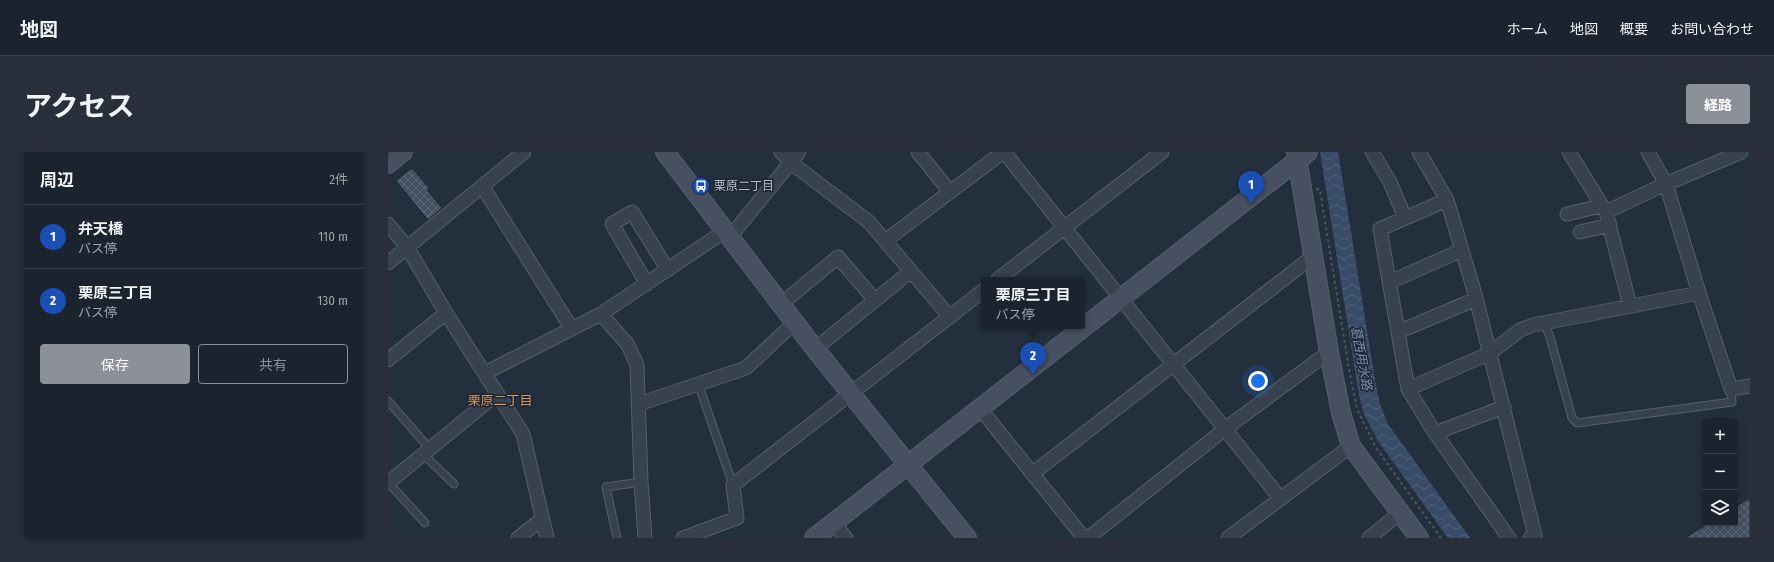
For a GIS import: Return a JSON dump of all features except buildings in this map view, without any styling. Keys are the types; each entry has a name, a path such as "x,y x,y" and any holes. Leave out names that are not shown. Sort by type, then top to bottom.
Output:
{"street":[{"path":"388,164 403,152"},
{"path":"388,263 524,152"},
{"path":"665,152 794,323 967,538"},
{"path":"781,152 790,162 869,222 950,317"},
{"path":"485,373 601,314 668,270 728,234 799,152"},
{"path":"918,152 950,192"},
{"path":"885,241 1004,152 1280,498"},
{"path":"1001,277 1162,152"},
{"path":"1372,152 1390,182 1405,218"},
{"path":"1419,152 1447,200 1462,250 1504,407 1535,535 1530,538"},
{"path":"1569,152 1604,209 1610,225 1630,306"},
{"path":"1648,152 1666,184 1699,293 1731,389 1750,386"},
{"path":"1566,214 1604,209 1741,152"},
{"path":"1301,154 1329,352 1341,412 1351,446 1419,538"},
{"path":"1085,326 1301,154"},
{"path":"482,186 572,329"},
{"path":"1447,200 1380,229 1408,389 1435,434 1509,538"},
{"path":"647,284 612,224 632,212 668,270"},
{"path":"388,224 408,247 446,313 523,434 547,538"},
{"path":"1580,232 1610,225"},
{"path":"1390,282 1462,250"},
{"path":"780,305 838,257 874,299"},
{"path":"1032,474 1307,260 1315,258"},
{"path":"815,349 874,299 911,271"},
{"path":"683,538 737,518 733,485 981,292"},
{"path":"1408,389 1490,353 1520,330 1544,323 1699,293"},
{"path":"1398,332 1476,299"},
{"path":"388,360 446,313"},
{"path":"601,314 628,345 637,365 641,482 645,538"},
{"path":"638,404 746,368 794,323"},
{"path":"814,538 1081,329"},
{"path":"1088,538 1225,429 1329,352"},
{"path":"388,483 497,394"},
{"path":"980,407 1084,538"},
{"path":"1435,434 1504,407"},
{"path":"1228,538 1351,446"},
{"path":"1369,538 1401,512"},
{"path":"518,538 542,519"},
{"path":"834,522 846,538"}],"lane":[{"path":"1544,323 1550,337 1572,418 1577,423 1732,402 1731,389"},
{"path":"698,383 733,485"},
{"path":"388,401 426,451 454,484"},
{"path":"617,538 606,487 641,482"},
{"path":"388,483 425,523"}],"path":[{"path":"1314,189 1319,189 1320,191 1357,409 1376,448 1441,538"}],"water":[{"name":"葛西用水路","path":"1320,152 1338,152 1380,404 1388,424 1470,538 1448,538 1378,441 1364,414 1359,395"}],"place":[{"name":"栗原二丁目","path":"701,186"},
{"name":"弁天橋","path":"1251,204"},
{"name":"栗原三丁目","path":"1033,375"}],"district":[{"name":"栗原二丁目","path":"500,400"}]}
